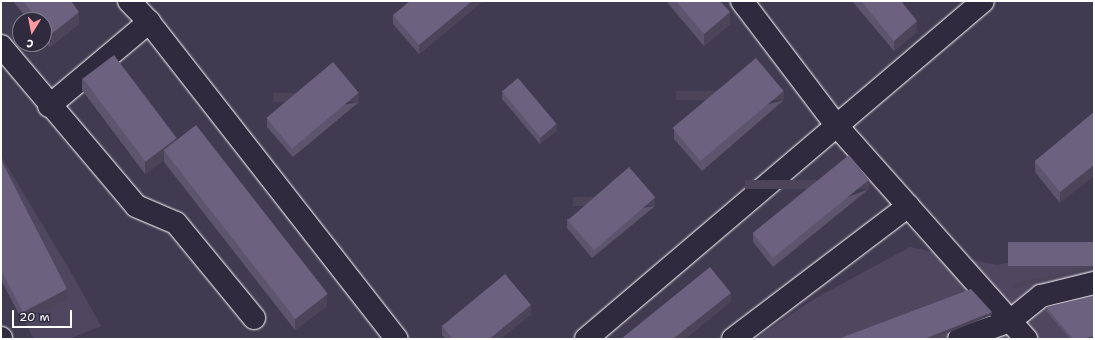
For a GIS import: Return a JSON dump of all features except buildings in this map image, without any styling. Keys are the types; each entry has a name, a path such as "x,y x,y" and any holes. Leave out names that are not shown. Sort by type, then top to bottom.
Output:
{"lane":[{"path":"129,1 149,22 397,339"},
{"path":"742,1 837,126 1026,339"},
{"path":"586,339 983,1"},
{"path":"49,106 149,22"},
{"path":"1,46 49,106 136,206 176,223 254,318"},
{"path":"733,339 908,206"},
{"path":"959,339 1010,321 1041,296 1094,283"}],"shaded area":[{"path":"1,156 72,274 101,326 69,339 34,339 1,278"},
{"path":"1094,244 1094,339 755,339 814,299 910,247 997,265"}]}
